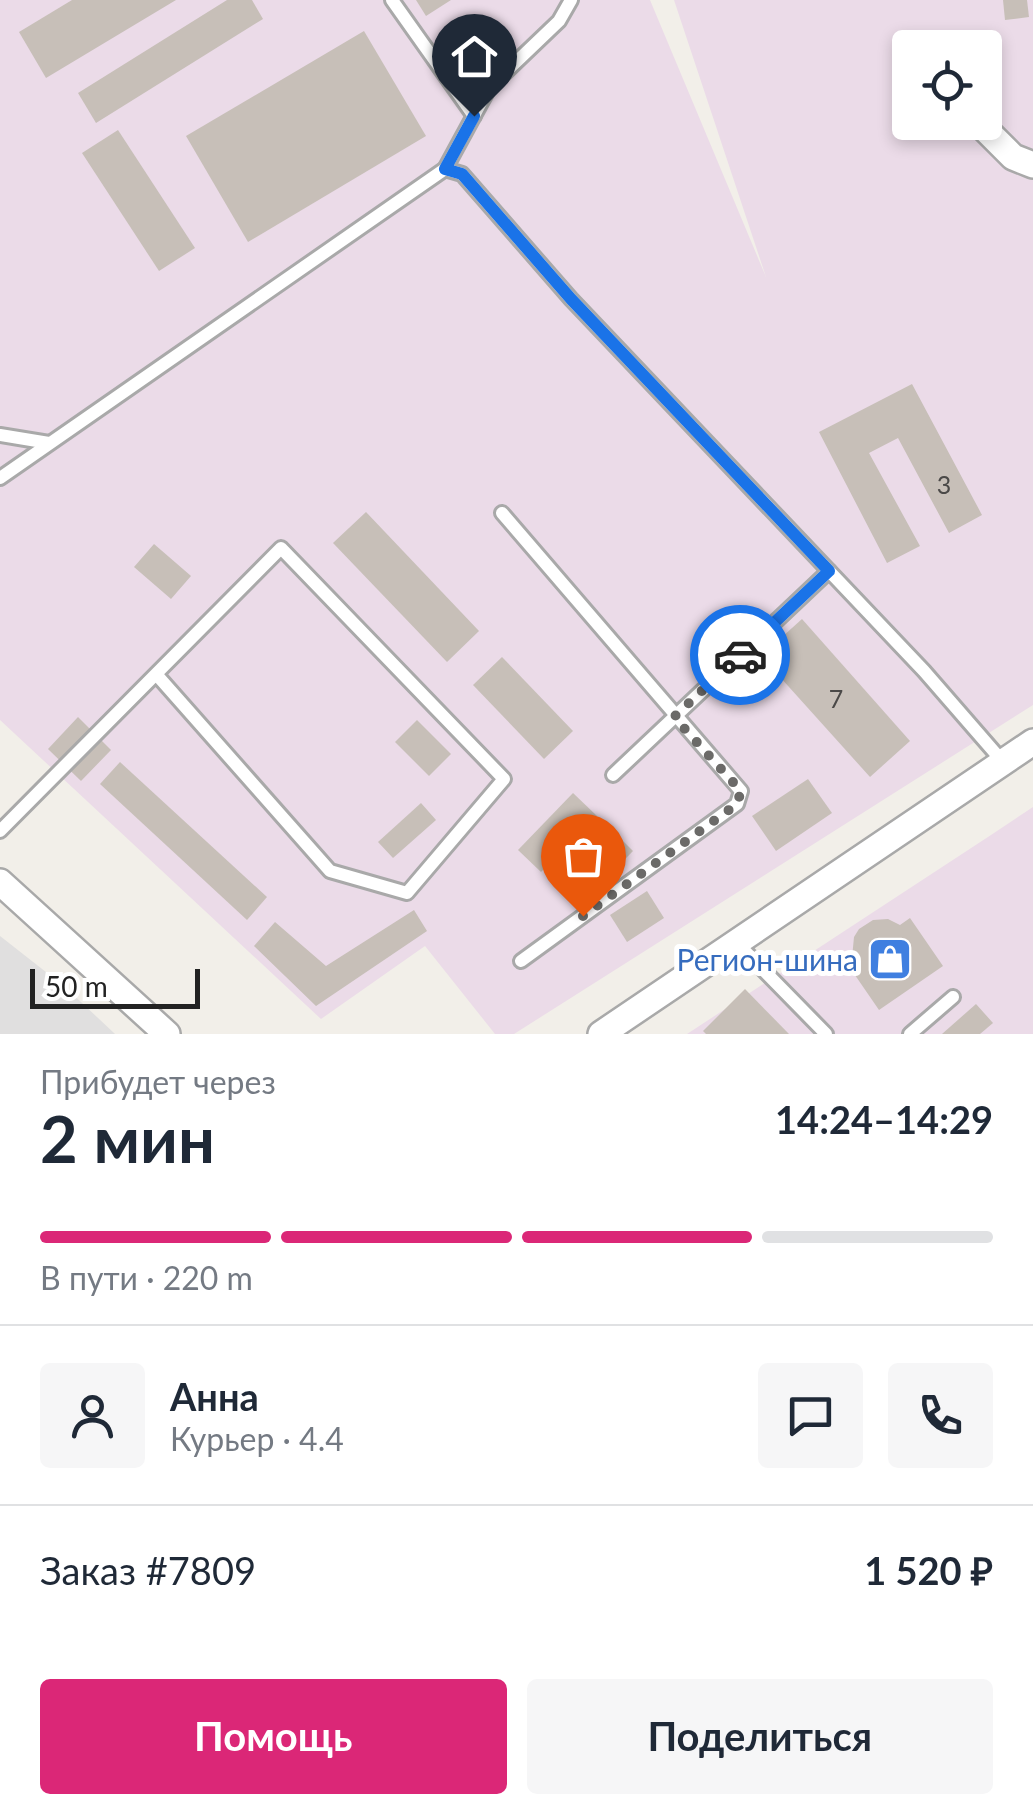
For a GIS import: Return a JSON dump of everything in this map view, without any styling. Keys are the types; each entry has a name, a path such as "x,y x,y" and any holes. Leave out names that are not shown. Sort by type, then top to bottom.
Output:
{"street":[{"path":"996,140 1013,157 1033,165"},
{"path":"601,1034 1033,742"},
{"path":"0,882 167,1034"}],"lane":[{"path":"392,0 474,116"},
{"path":"0,478 445,169 489,88 559,21 570,0"},
{"path":"445,169 462,174 571,299 924,671 1003,762"},
{"path":"0,435 50,443"},
{"path":"502,513 741,791 737,804 521,961"},
{"path":"0,832 156,674 281,548 504,779 407,893 330,871 156,674"},
{"path":"613,775 829,571"},
{"path":"737,943 826,1034"},
{"path":"910,1034 953,997"}],"shaded area":[{"path":"0,0 650,0 766,277 674,0 1033,0 1033,705 514,1034 495,1034 425,946 321,1019 0,720"},
{"path":"1033,807 1033,1034 687,1034 991,835"},
{"path":"0,936 65,987 115,1034 0,1034"}],"building":[{"path":"72,0 176,0 46,78 19,32"},
{"path":"227,0 252,0 263,19 96,123 78,93"},
{"path":"416,0 451,0 426,16"},
{"path":"1003,0 1027,0 1029,17 1005,20"},
{"path":"364,31 426,136 248,242 186,136"},
{"path":"118,130 195,248 159,271 82,153"},
{"path":"912,384 982,515 949,533 898,438 869,453 920,546 887,563 819,432"},
{"path":"366,512 479,631 447,662 333,543"},
{"path":"154,544 191,576 171,599 134,567"},
{"path":"802,619 910,741 870,777 761,656"},
{"path":"502,657 573,731 544,759 473,685"},
{"path":"78,717 111,750 81,781 48,749"},
{"path":"417,720 451,754 429,776 395,742"},
{"path":"120,762 267,897 247,920 100,784"},
{"path":"808,779 832,813 776,851 752,816"},
{"path":"573,793 597,816 541,872 518,850"},
{"path":"421,803 436,820 393,858 378,842"},
{"path":"610,828 633,851 583,902 560,879"},
{"path":"647,891 664,918 627,942 610,915"},
{"path":"414,910 427,931 316,1006 254,946 275,922 326,966"},
{"path":"910,918 943,966 879,1010 846,962 852,958 854,937 873,920 888,919 900,925"},
{"path":"745,989 789,1034 703,1031"},
{"path":"976,1004 993,1023 980,1034 942,1034"}],"way so far":[{"path":"583,916 737,804 741,791 674,717 740,655"}],"place":[{"name":"Регион-шина","path":"890,959"}],"route":[{"path":"474,116 445,169 462,174 571,299 829,571 740,655"}]}
